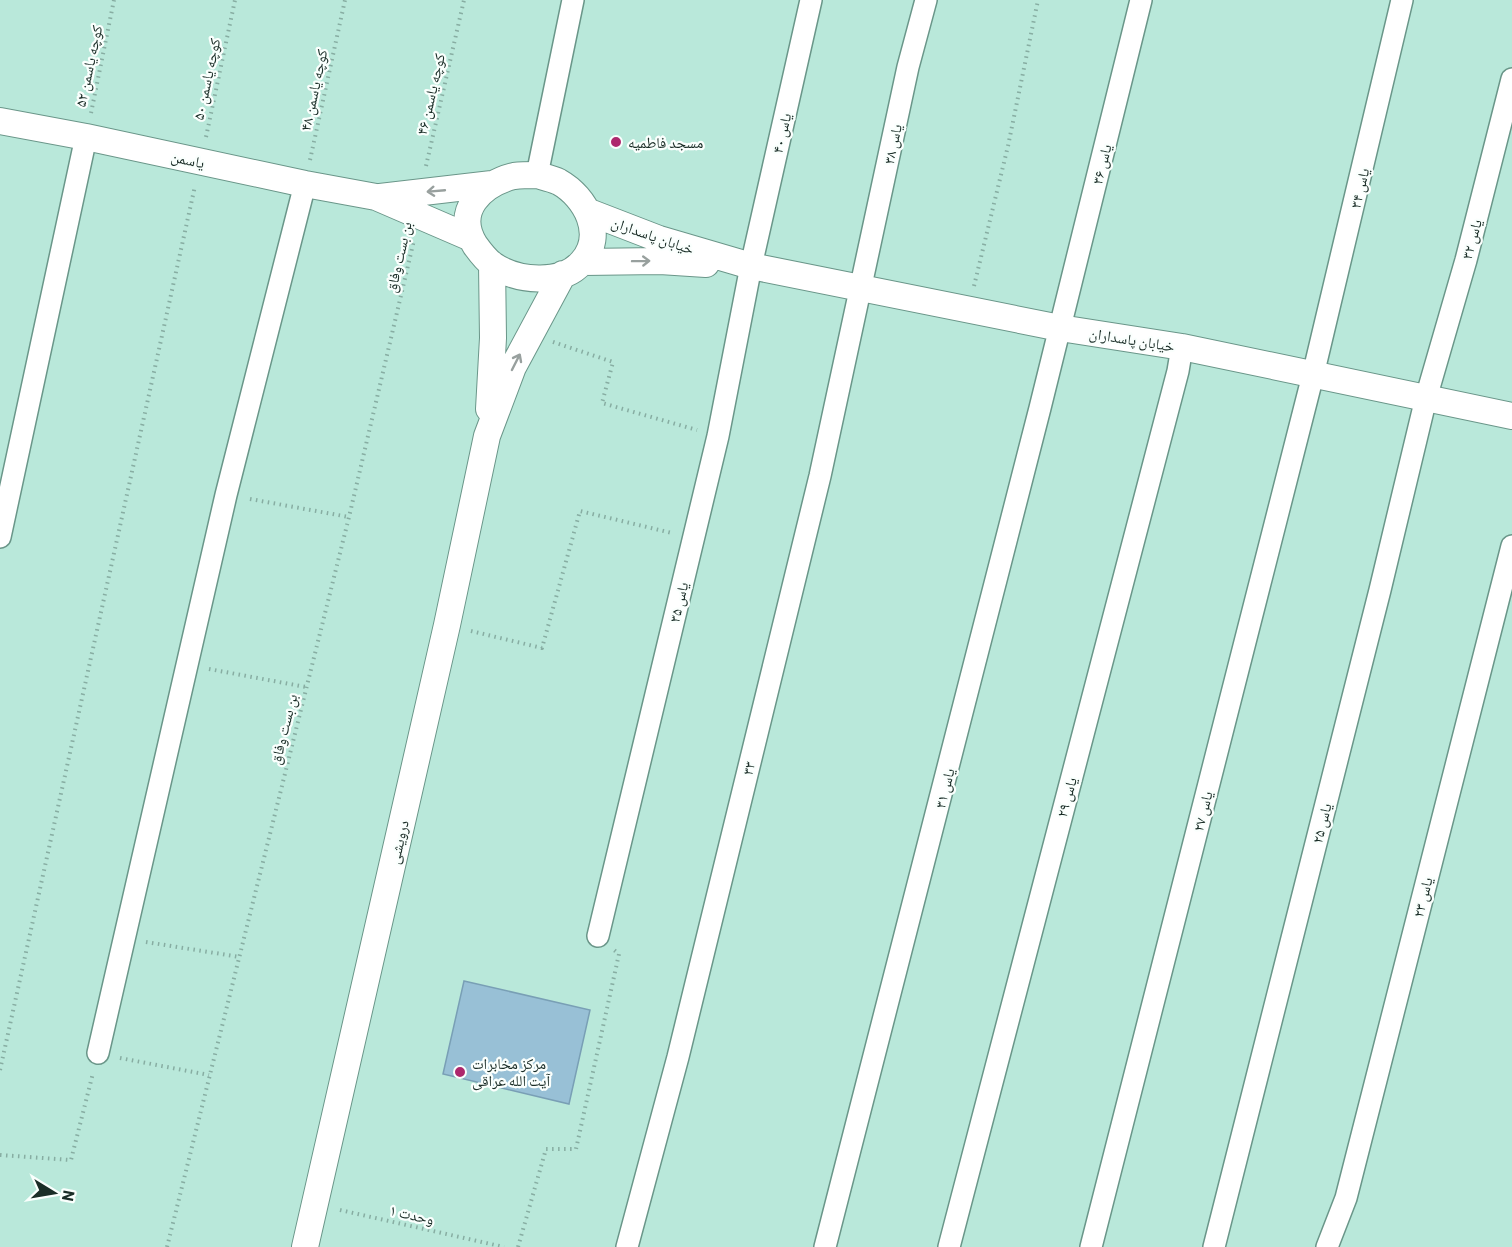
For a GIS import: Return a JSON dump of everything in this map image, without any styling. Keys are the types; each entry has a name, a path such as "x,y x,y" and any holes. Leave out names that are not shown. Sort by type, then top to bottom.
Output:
{"street":[{"path":"537,175 573,0"},
{"name":"یاس ۴۰","path":"751,266 811,0"},
{"name":"یاس ۳۸","path":"861,288 908,67 926,0"},
{"name":"یاس ۳۶","path":"1060,328 1141,0"},
{"name":"یاس ۳۴","path":"1313,375 1401,0"},
{"name":"یاس ۳۲","path":"1426,398 1466,260 1512,79"},
{"name":"یاسمن","path":"0,121 305,184 420,204 494,184"},
{"path":"0,537 86,137"},
{"path":"487,436 513,367 573,268 591,247 593,230 589,213 576,195 558,182 537,175 515,176 494,184 478,194 470,206 467,220 471,238 492,264 510,274 524,277 552,278 573,268"},
{"path":"98,1053 226,495 305,184"},
{"name":"یاسمن","path":"420,204 471,238"},
{"name":"خیابان پاسداران","path":"589,213 659,239 751,266 1060,328 1182,347 1512,416"},
{"name":"خیابان پاسداران","path":"573,268 660,261 751,266"},
{"path":"487,436 493,338 492,264"},
{"name":"یاس ۳۵","path":"598,936 718,436 751,266"},
{"name":"۳۳","path":"627,1247 678,1057 820,476 861,288"},
{"name":"یاس ۳۱","path":"825,1247 1060,328"},
{"name":"یاس ۲۹","path":"949,1247 1178,371 1182,347"},
{"name":"یاس ۲۷","path":"1091,1247 1313,375"},
{"name":"یاس ۲۵","path":"1214,1247 1380,590 1426,398"},
{"name":"درویشی","path":"305,1247 447,625 487,436"},
{"name":"یاس ۲۳","path":"1327,1247 1346,1198 1512,546"}],"path":[{"name":"کوچه یاسمن ۵۲","path":"86,137 114,0"},
{"name":"کوچه یاسمن ۵۰","path":"0,1070 235,0"},
{"name":"کوچه یاسمن ۴۸","path":"305,184 345,0"},
{"name":"کوچه یاسمن ۴۶","path":"420,204 464,0"},
{"path":"969,310 1008,146 1038,0"},
{"name":"بن بست وفاق","path":"167,1247 349,517 420,204"},
{"path":"531,335 614,362 602,404 718,436"},
{"path":"226,495 349,517"},
{"path":"447,625 542,648 579,511 693,538"},
{"path":"187,665 306,687"},
{"path":"518,1247 546,1149 576,1149 620,954 598,936"},
{"path":"124,938 240,957"},
{"path":"0,1155 71,1160 98,1053 209,1075"},
{"name":"وحدت ۱","path":"315,1204 504,1247"}],"building":[{"path":"464,981 590,1010 569,1104 443,1074"}],"place":[{"name":"مسجد فاطمیه","path":"616,142"},
{"name":"مرکز مخابرات آیت الله عراقی","path":"460,1072"}]}
